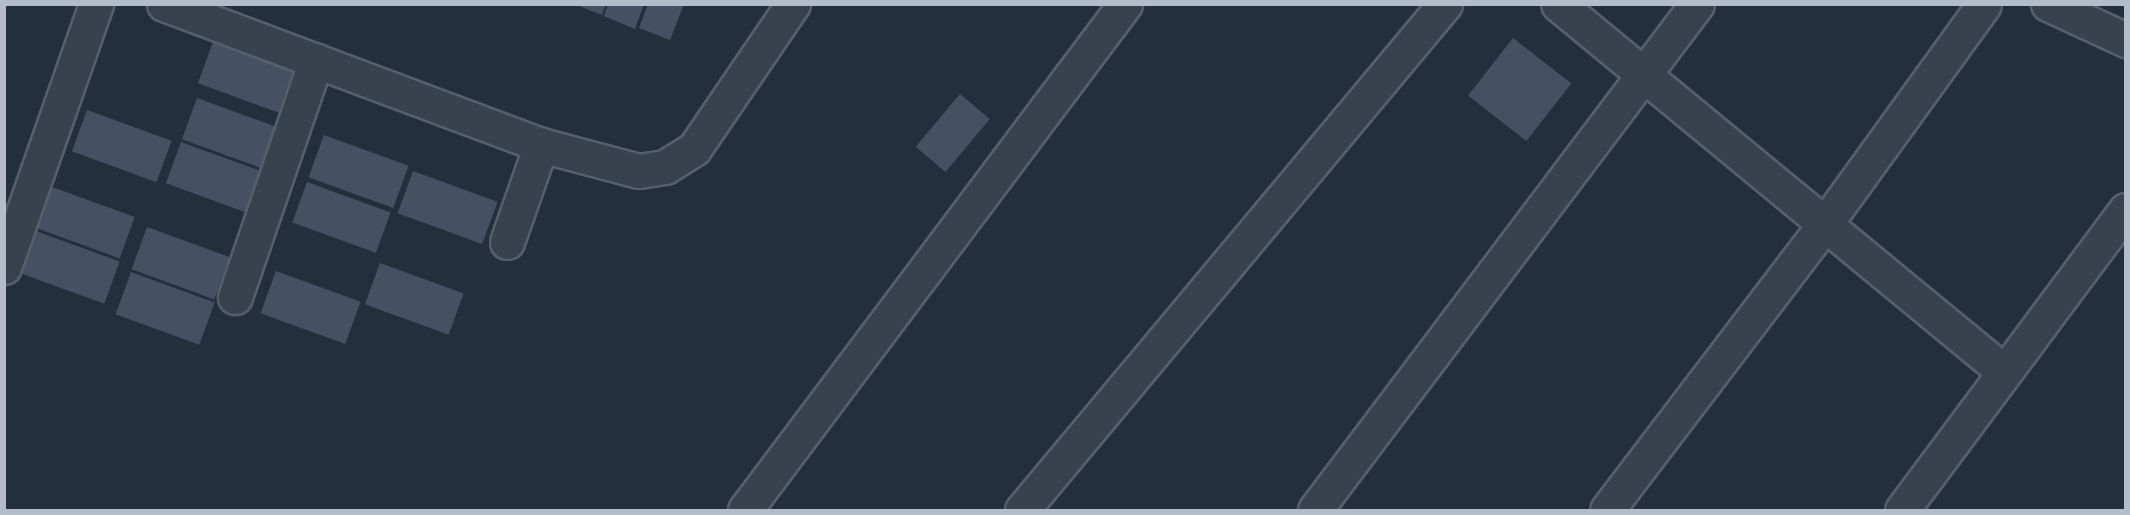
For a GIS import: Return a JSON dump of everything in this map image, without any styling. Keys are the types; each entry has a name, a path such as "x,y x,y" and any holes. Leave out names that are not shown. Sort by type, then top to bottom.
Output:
{"street":[{"path":"4,267 96,4"},
{"path":"164,4 541,145 639,171 665,167 694,149 793,4"},
{"path":"745,510 1125,4"},
{"path":"1022,510 1445,4"},
{"path":"1558,4 2003,371"},
{"path":"1315,510 1697,4"},
{"path":"1607,510 1825,224 1984,4"},
{"path":"2048,4 2126,40"},
{"path":"235,297 316,61"},
{"path":"507,242 541,145"},
{"path":"1902,510 2003,371 2126,210"}],"building":[{"path":"574,4 606,4 602,15"},
{"path":"608,4 644,4 635,29 604,16"},
{"path":"648,4 684,4 670,40 639,28"},
{"path":"1513,38 1571,84 1526,141 1468,96"},
{"path":"213,42 297,72 282,114 198,83"},
{"path":"960,94 990,119 946,172 916,147"},
{"path":"197,98 281,128 266,170 182,139"},
{"path":"87,110 172,141 157,182 72,151"},
{"path":"324,135 409,166 393,208 309,177"},
{"path":"181,142 265,172 250,214 166,183"},
{"path":"413,171 498,202 482,244 398,213"},
{"path":"307,182 391,212 376,253 292,222"},
{"path":"52,187 135,217 120,258 37,228"},
{"path":"147,227 230,257 214,299 132,269"},
{"path":"36,231 120,261 104,304 21,273"},
{"path":"380,263 464,293 449,335 365,304"},
{"path":"276,271 361,302 345,344 261,313"},
{"path":"131,272 215,302 199,345 116,314"}]}
